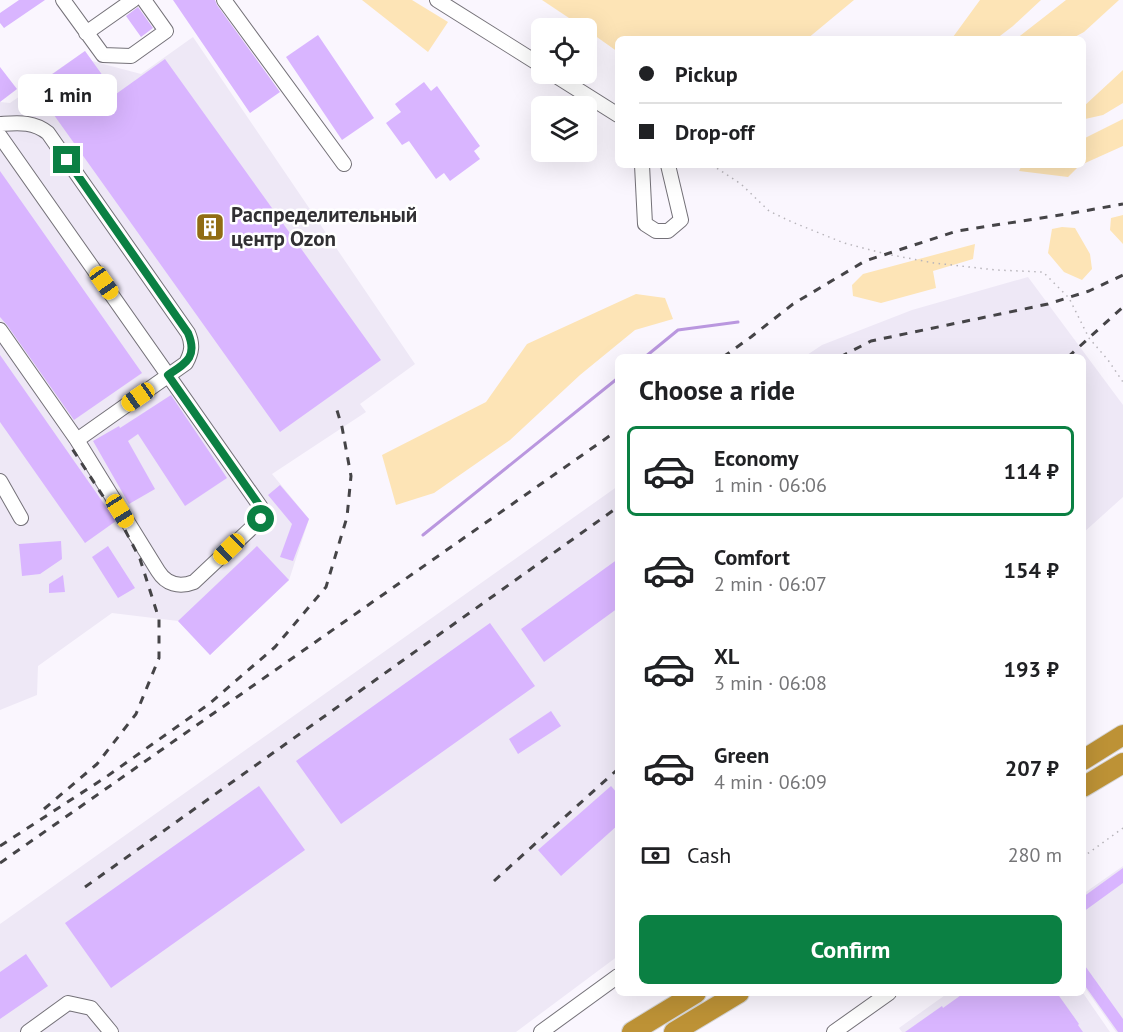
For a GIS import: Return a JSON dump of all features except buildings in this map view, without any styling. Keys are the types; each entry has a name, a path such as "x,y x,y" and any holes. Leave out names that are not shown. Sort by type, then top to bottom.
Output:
{"highway":[{"path":"1086,758 1123,735"},
{"path":"1086,785 1123,763"},
{"path":"632,1032 691,996"},
{"path":"674,1032 734,996"}],"street":[{"path":"63,0 103,55 130,56 166,31 144,0"},
{"path":"86,33 133,0"},
{"path":"224,0 344,164"},
{"path":"437,0 531,59"},
{"path":"569,84 615,113"},
{"path":"0,124 23,122 34,124 48,134 188,333 191,341 190,355 186,363 77,440"},
{"path":"0,136 254,497 262,509 261,519 197,580 177,585 166,581 161,577 77,440 0,330"},
{"path":"642,168 645,224 656,231 668,231 681,220 669,168"},
{"path":"0,481 21,518"},
{"path":"541,1032 615,978"},
{"path":"834,1032 885,996"},
{"path":"28,1032 68,1003 91,1008 111,1032"}],"path":[{"path":"717,168 741,184 769,211 844,243 885,255 934,263 996,270 1043,272 1070,298 1089,338 1123,382"},
{"path":"1086,855 1123,828"}],"shaded area":[{"path":"362,0 412,0 448,22 428,52"},
{"path":"542,0 854,0 811,36 615,36 615,50 597,37 597,18 569,18"},
{"path":"980,0 1041,0 1000,36 954,36"},
{"path":"1066,0 1119,0 1077,36 1020,36"},
{"path":"193,37 415,364 360,404 366,412 272,474 309,519 289,580 210,655 178,621 112,613 38,666 37,695 0,710 0,102 10,103 85,51 92,61 141,74"},
{"path":"1123,70 1123,103 1103,115 1086,119 1086,104"},
{"path":"1123,119 1123,146 1086,163 1086,138"},
{"path":"1020,168 1077,168 1068,177 1019,171"},
{"path":"1123,215 1123,244 1110,230 1111,218"},
{"path":"1075,228 1090,254 1092,269 1082,280 1064,272 1048,253 1052,229"},
{"path":"975,244 973,259 933,271 936,288 881,303 853,296 852,285 863,274"},
{"path":"1028,277 1085,354 808,354 822,345 912,310"},
{"path":"636,294 665,298 673,319 635,330 580,375 510,440 434,493 396,505 382,455 486,402 527,344"},
{"path":"1086,355 1123,405 1123,497 1086,530"},
{"path":"615,488 615,958 516,1032 0,1032 0,924"},
{"path":"1123,866 1123,1032 1116,1032 1086,989 1086,892"},
{"path":"944,996 1085,996 1110,1032 902,1032 899,1028"}],"waterway":[{"path":"649,354 678,330 738,322"},
{"path":"423,535 615,380"}],"railway":[{"path":"727,354 793,304 865,261 957,231 1123,204"},
{"path":"846,354 871,341 1048,304 1089,291 1123,275"},
{"path":"1071,354 1123,307"},
{"path":"0,846 106,777 209,704 275,647 326,587 347,517 351,476 336,407"},
{"path":"0,863 615,432"},
{"path":"44,809 97,764 136,714 159,658 159,619 140,559 125,530 71,447"},
{"path":"85,887 615,509"},
{"path":"494,881 615,772"}],"place":[{"name":"Распределительный центр Ozon","path":"210,227"}],"route":[{"path":"67,160 188,333 192,349 190,355 186,363 168,375 262,509 261,519"}]}
